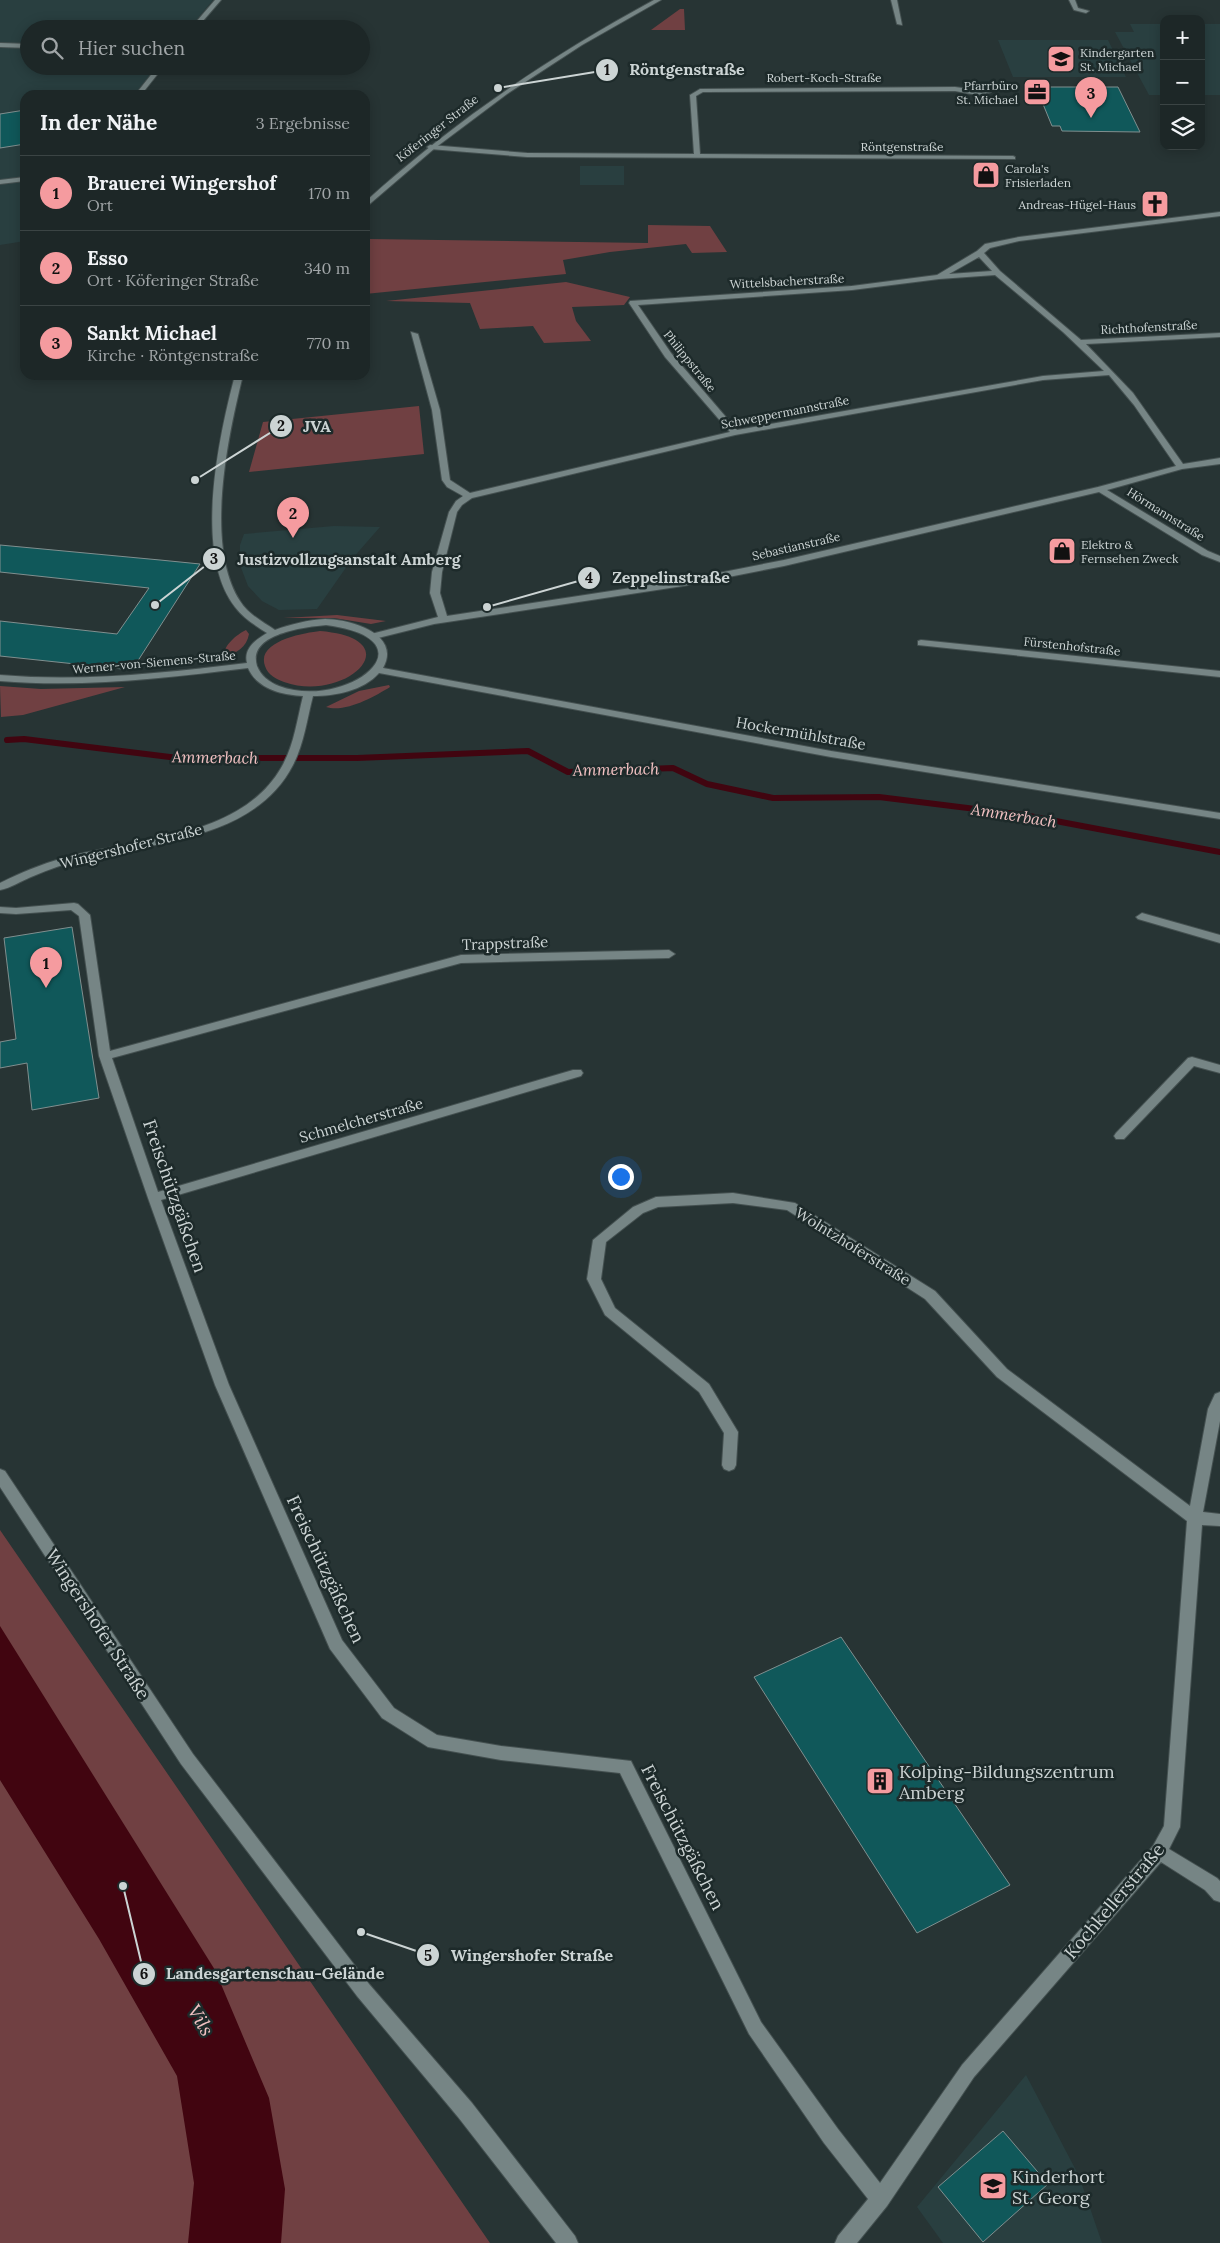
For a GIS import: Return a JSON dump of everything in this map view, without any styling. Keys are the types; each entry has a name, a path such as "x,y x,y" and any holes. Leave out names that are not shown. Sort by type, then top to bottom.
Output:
{"street":[{"path":"201,20 218,0"},
{"name":"Köferinger Straße","path":"370,201 430,147 517,82 614,23 658,0"},
{"path":"894,0 900,24"},
{"path":"1072,0 1076,9 1086,11"},
{"path":"0,45 20,46"},
{"path":"142,90 155,75"},
{"name":"Robert-Koch-Straße","path":"697,156 693,94 702,90 956,88 970,92 988,92"},
{"name":"Röntgenstraße","path":"430,147 519,155 1013,158"},
{"path":"0,182 20,180"},
{"name":"Wittelsbacherstraße","path":"938,277 980,253 988,246 1019,239 1220,214"},
{"path":"980,253 997,273 1080,342 1130,394 1181,467"},
{"name":"Wittelsbacherstraße","path":"637,302 852,288 938,277 997,273"},
{"name":"Philippstraße","path":"637,302 633,303 668,354 735,433"},
{"path":"414,334 436,410 446,480 450,485 469,496 459,503 453,512 437,572 435,593 444,620"},
{"name":"Richthofenstraße","path":"1080,342 1220,335"},
{"name":"Schweppermannstraße","path":"469,496 735,433 1043,378 1110,373"},
{"path":"238,380 223,436 218,469 217,504 220,552 224,576 234,600 254,620 274,633"},
{"name":"Sebastianstraße","path":"374,636 404,627 701,579 784,563 1100,489 1181,467 1220,461"},
{"name":"Hörmannstraße","path":"1100,489 1205,553 1220,559"},
{"path":"326,622 354,627 374,636 382,648 383,659 378,670 357,684 341,690 308,694 286,691 269,685 257,677 250,665 251,654 259,643 274,633 298,625 326,622"},
{"name":"Fürstenhofstraße","path":"921,643 1220,674"},
{"name":"Werner-von-Siemens-Straße","path":"0,678 34,682 84,682 156,677 250,665"},
{"name":"Hockermühlstraße","path":"378,670 831,754 1220,816"},
{"name":"Wingershofer Straße","path":"0,886 22,875 67,860 190,835 227,820 249,808 266,794 282,775 297,742 308,694"},
{"name":"Freischützgäßchen","path":"0,910 16,911 74,906 84,915 105,1056 154,1198 222,1385 336,1644 388,1713 434,1742 501,1753 625,1766 756,2028 831,2136 880,2199"},
{"path":"1142,917 1220,939"},
{"name":"Trappstraße","path":"105,1056 315,994 461,959 669,954"},
{"path":"1120,1136 1192,1061 1220,1069"},
{"name":"Schmelcherstraße","path":"154,1198 577,1073"},
{"name":"Wolntzhoferstraße","path":"729,1464 731,1432 704,1388 610,1311 594,1279 600,1240 638,1210 656,1202 732,1198 790,1206 930,1295 1002,1373 1195,1518"},
{"name":"Kochkellerstraße","path":"845,2243 880,2199 968,2070 1160,1852 1172,1827 1195,1518 1215,1409 1220,1398"},
{"name":"Wingershofer Straße","path":"0,1475 187,1759 363,1990 465,2110 568,2243"},
{"path":"1195,1518 1220,1520"},
{"path":"1160,1852 1211,1884 1220,1894"}],"shaded area":[{"path":"0,0 213,0 196,20 20,20 20,75 151,75 138,90 20,90 20,242 0,245"},
{"path":"680,9 684,9 685,30 651,30"},
{"path":"1130,24 1160,24 1160,95 1149,95 1115,32 1134,32"},
{"path":"1205,24 1220,24 1220,95 1205,95"},
{"name":"Kindergarten St. Michael","path":"998,40 1108,40 1126,77 1013,77"},
{"path":"580,166 624,166 624,185 580,185"},
{"path":"648,225 710,226 727,252 692,253 686,244 610,252 563,260 566,274 370,294 370,239 648,243"},
{"path":"566,282 630,297 624,305 572,307 576,321 591,341 544,343 533,326 480,329 470,303 386,301"},
{"path":"419,406 424,454 249,472 263,422"},
{"path":"334,526 380,527 352,559 317,609 279,610 262,601 248,586 240,565 240,545 244,534"},
{"path":"337,615 386,621 371,624 334,618 283,618"},
{"path":"246,630 249,634 246,643 236,652 223,657 231,641"},
{"path":"320,631 348,636 363,645 366,656 360,668 347,678 329,684 307,686 284,682 268,672 264,657 274,644 293,636"},
{"path":"389,685 390,687 359,703 342,708 326,707 359,691"},
{"path":"0,686 41,689 125,687 23,715 1,717"},
{"path":"0,1530 490,2243 0,2243"},
{"path":"1026,2075 1079,2176 1102,2243 943,2243 917,2207"}],"water":[{"name":"Vils","path":"0,1626 215,1970 269,2098 285,2189 281,2243 188,2243 194,2183 177,2076 99,1939 0,1780"}],"building":[{"path":"1036,87 1118,87 1140,132 1062,131 1060,126 1052,126"},
{"path":"20,111 20,145 0,148 0,114"},
{"path":"0,545 200,564 132,670 0,656 0,621 117,634 149,588 0,572"},
{"path":"72,927 99,1098 32,1110 27,1063 0,1068 0,1042 16,1039 4,938"},
{"name":"Kolping-Bildungszentrum Amberg","path":"841,1637 1010,1885 917,1933 754,1677"},
{"name":"Kinderhort St. Georg","path":"1003,2131 1048,2184 983,2242 938,2187"}],"waterway":[{"name":"Ammerbach","path":"7,740 24,739 178,758 357,758 528,751 568,772 673,768 707,784 773,798 879,797 1024,815 1220,852"}],"place":[{"name":"Kindergarten St. Michael","path":"1061,59"},
{"name":"Röntgenstraße","path":"498,88"},
{"name":"Pfarrbüro St. Michael","path":"1037,92"},
{"name":"Sankt Michael","path":"1091,118"},
{"name":"Carola's Frisierladen","path":"986,175"},
{"name":"Andreas-Hügel-Haus","path":"1155,204"},
{"name":"JVA","path":"195,480"},
{"name":"Esso","path":"293,538"},
{"name":"Elektro & Fernsehen Zweck","path":"1062,551"},
{"name":"Justizvollzugsanstalt Amberg","path":"155,605"},
{"name":"Zeppelinstraße","path":"487,607"},
{"name":"Brauerei Wingershof","path":"46,988"},
{"name":"Kolping-Bildungszentrum Amberg","path":"880,1781"},
{"name":"Landesgartenschau-Gelände","path":"123,1886"},
{"name":"Wingershofer Straße","path":"361,1932"},
{"name":"Kinderhort St. Georg","path":"993,2186"}]}
